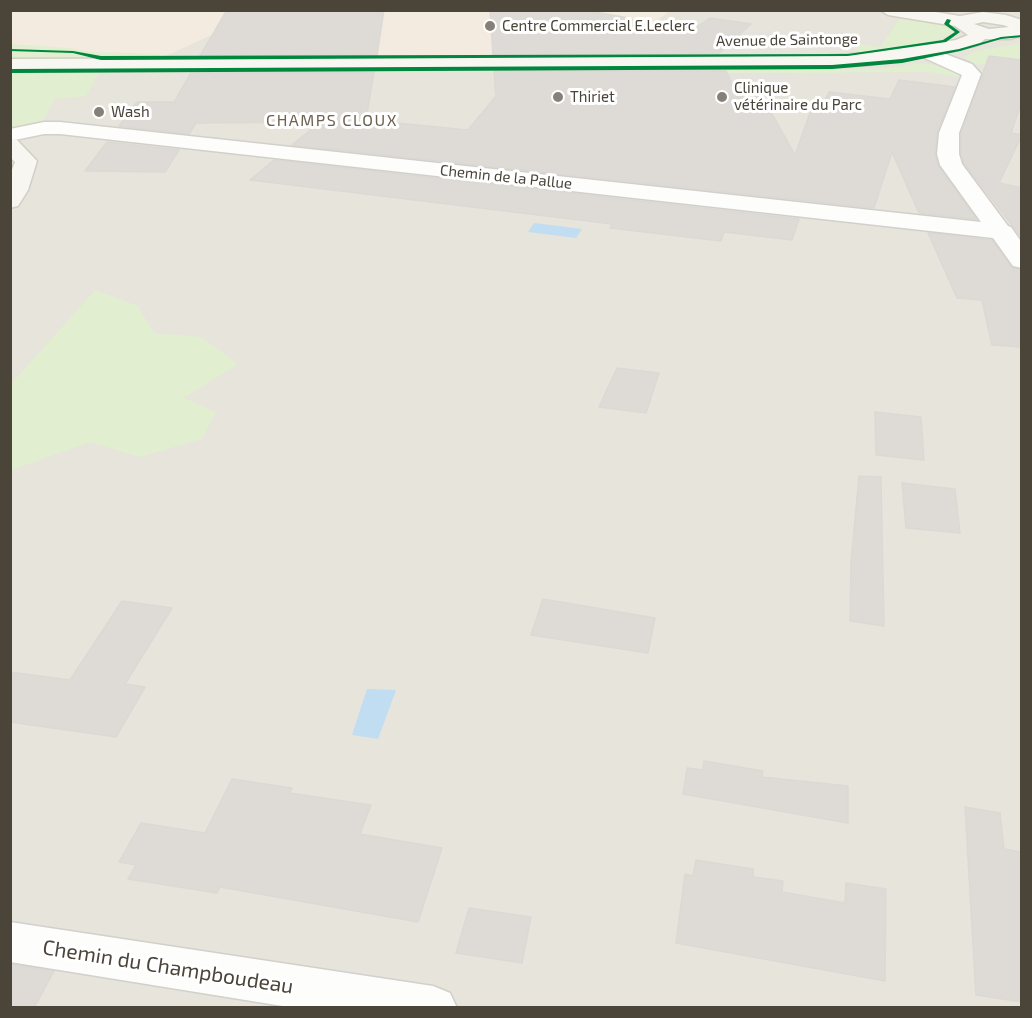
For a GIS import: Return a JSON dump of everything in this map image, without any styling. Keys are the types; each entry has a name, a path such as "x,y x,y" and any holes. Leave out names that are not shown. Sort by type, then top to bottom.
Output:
{"main road":[{"path":"888,10 963,22 1002,15 1017,24 1020,31 1004,34 981,33 969,29 963,22"},
{"name":"Avenue de Saintonge","path":"10,65 781,63 869,59 924,51 972,41 981,33"},
{"path":"10,144 26,160 17,190 10,201"}],"street":[{"path":"924,51 965,68 972,74 949,133 948,154 956,175 1003,232 1022,261"},
{"name":"Chemin de la Pallue","path":"10,135 45,128 60,128 1003,232"},
{"name":"Chemin du Champboudeau","path":"10,942 433,1008"}],"shaded area":[{"path":"10,11 669,11 613,56 285,57 292,42 216,33 159,59 11,59"},
{"path":"11,11 1021,11 1021,1007 11,1007"},
{"path":"756,30 833,41 825,45 764,40 748,36"},
{"path":"689,73 799,73 790,80 678,81"}],"green space":[{"path":"901,17 939,23 955,32 938,40 882,50 861,52 851,47 851,43 880,47"},
{"path":"1021,43 1021,60 989,56 986,65 973,63 964,57 975,51"},
{"path":"10,44 71,48 90,52 159,54 159,59 11,59"},
{"path":"921,63 949,67 960,74 959,77 928,72 675,74 673,71 882,69"},
{"path":"10,72 99,73 86,96 54,99 41,125 22,130 11,127"},
{"path":"95,290 138,306 154,333 201,337 238,364 184,398 216,412 202,439 140,457 90,442 11,470 11,384"}],"water":[{"path":"534,223 582,229 576,238 528,232"},
{"path":"367,689 396,690 378,739 352,735"}],"building":[{"path":"227,10 384,10 377,55 200,56"},
{"path":"490,10 584,10 629,18 657,31 669,22 698,26 710,18 751,24 718,54 493,55"},
{"path":"989,56 1022,60 1022,101 1011,133 1022,135 999,183 1022,188 1022,238 964,163 961,154 961,133"},
{"path":"494,71 726,71 734,88 752,94 761,94 795,155 810,113 819,114 829,92 890,99 899,80 955,87 937,132 935,155 938,166 976,219 919,213 892,152 874,208 292,145 320,122 196,123 189,134 119,126 137,102 174,102 191,73 374,72 366,120 468,130 496,96"},
{"path":"107,142 179,150 165,172 85,171"},
{"path":"274,160 799,219 792,240 724,232 721,241 610,228 612,224 250,180"},
{"path":"928,233 992,240 1011,267 1022,270 1022,347 992,345 982,300 957,298"},
{"path":"617,368 659,373 646,413 599,407"},
{"path":"875,412 921,417 924,460 876,455"},
{"path":"859,476 881,477 884,626 850,621 851,563"},
{"path":"902,483 955,489 960,533 906,528"},
{"path":"543,599 655,618 648,653 531,635"},
{"path":"122,601 172,608 125,684 145,687 116,737 10,722 10,672 70,680"},
{"path":"704,761 763,771 762,777 848,786 848,823 683,794 687,768 703,770"},
{"path":"232,779 292,788 289,793 371,805 360,834 442,848 418,922 220,887 217,893 128,879 136,865 119,862 141,823 205,833"},
{"path":"965,807 1000,813 1004,849 1022,852 1022,1002 976,995"},
{"path":"696,860 753,869 753,877 783,881 782,892 845,903 846,883 886,889 885,981 676,943 685,874 693,876"},
{"path":"469,908 531,917 522,963 456,953"},
{"path":"10,964 54,971 34,1008 10,1008"}],"cycle path":[{"path":"10,50 73,52 101,58 848,55 944,41 958,32 946,24 949,20"},
{"path":"10,71 832,67 902,61 960,50 1001,38 1022,36"}],"place":[{"name":"Centre Commercial E.Leclerc","path":"490,26"},
{"name":"Thiriet","path":"558,97"},
{"name":"Clinique vétérinaire du Parc","path":"722,97"},
{"name":"Wash","path":"99,112"}],"district":[{"name":"CHAMPS CLOUX","path":"332,121"}]}
